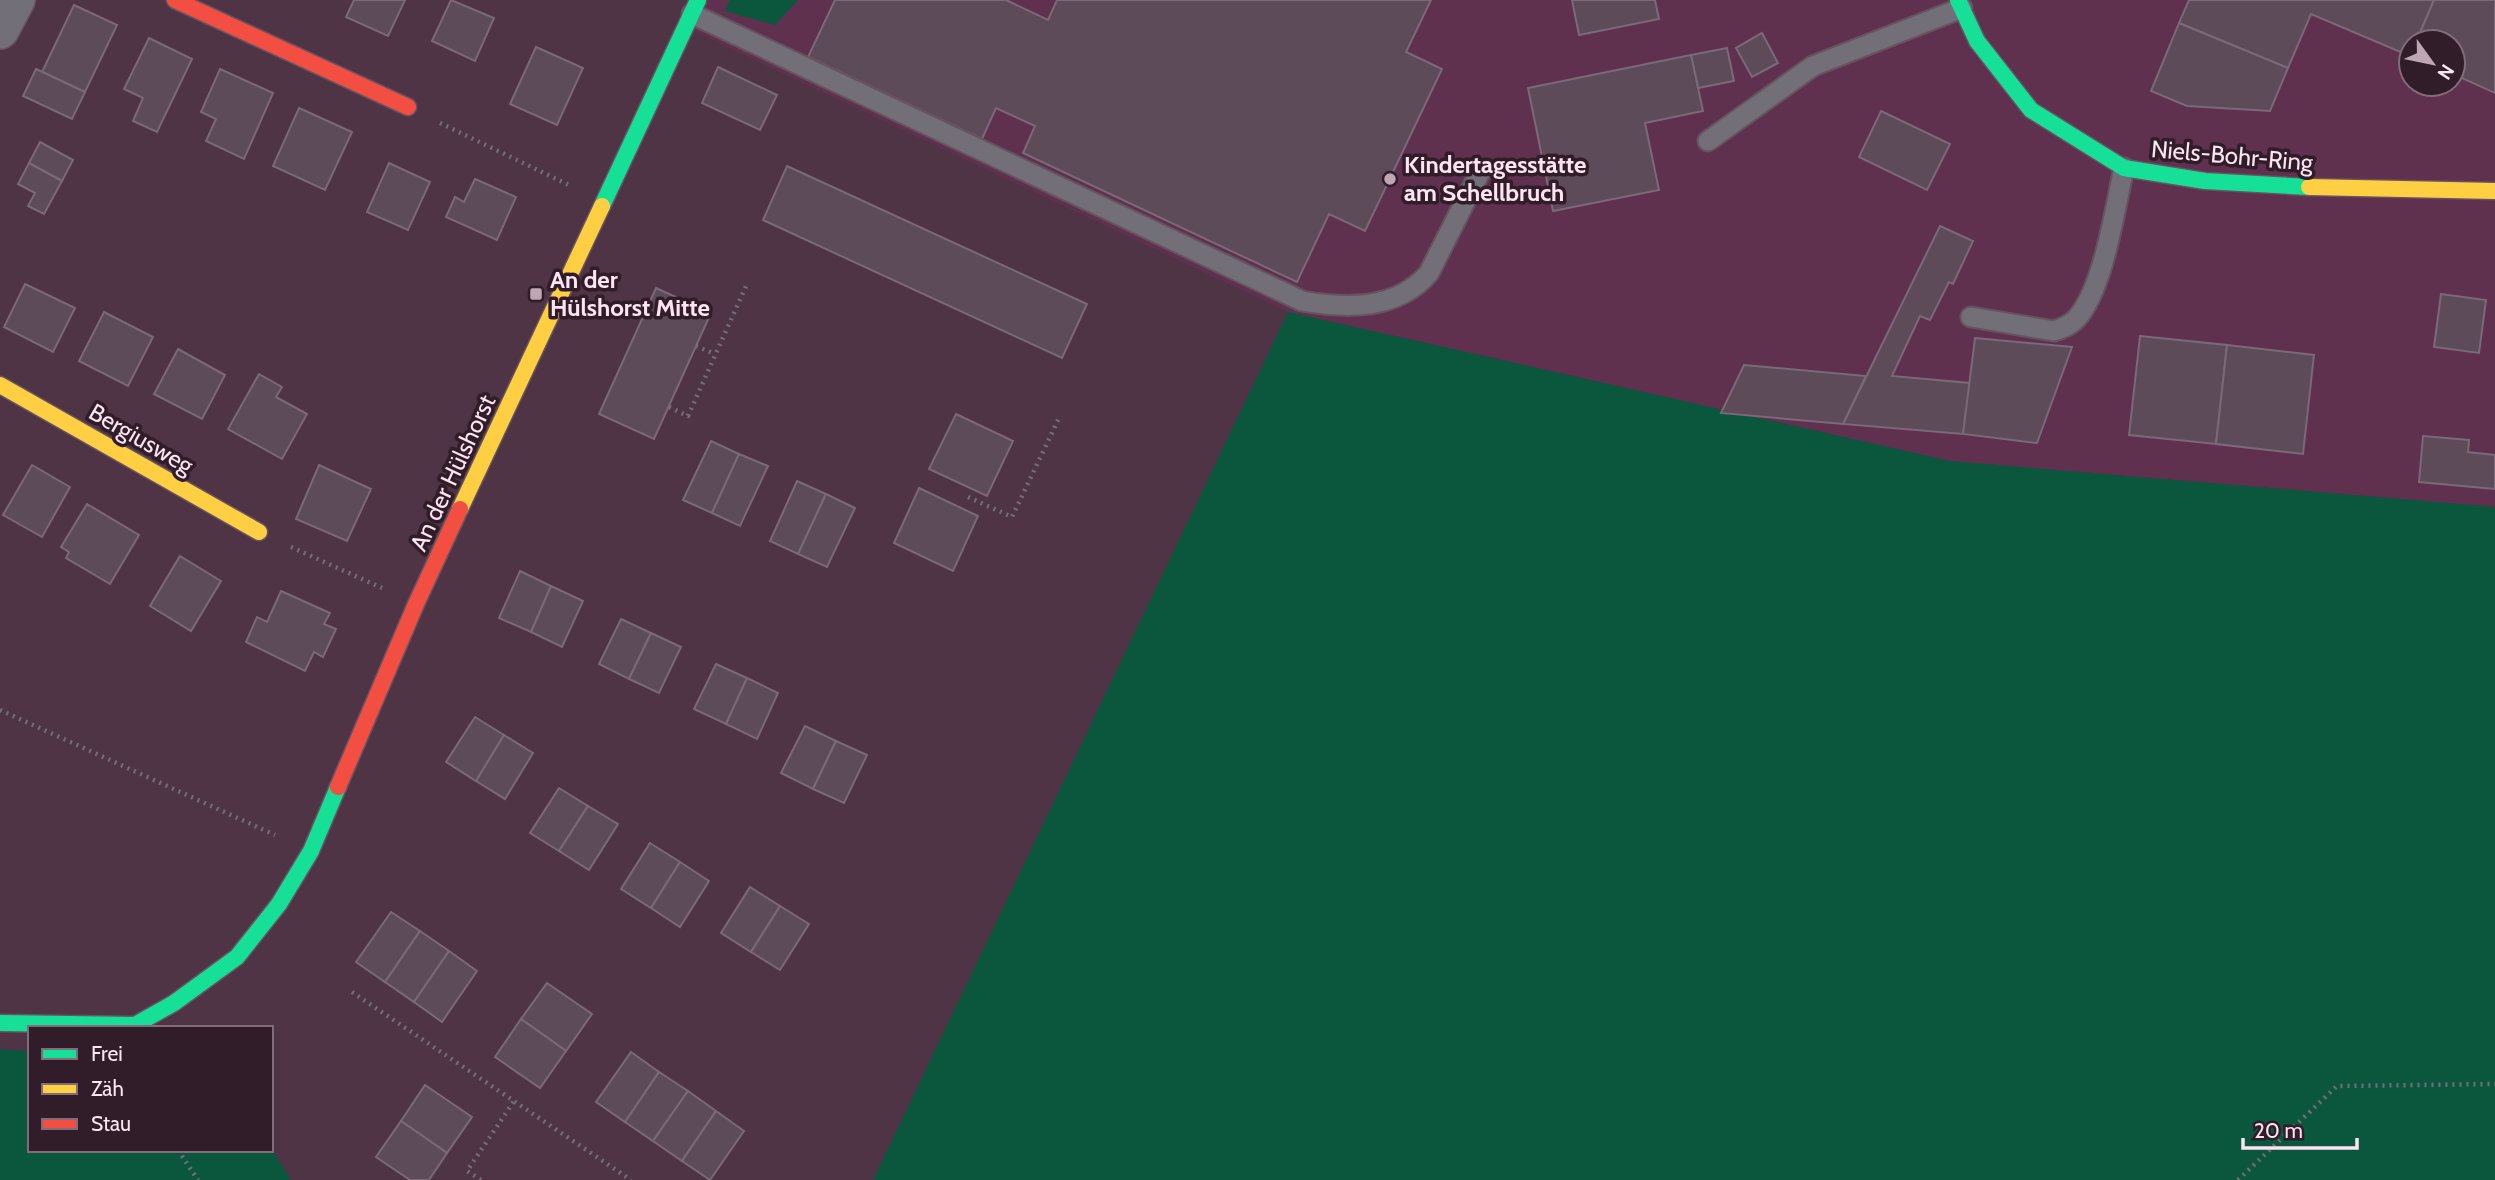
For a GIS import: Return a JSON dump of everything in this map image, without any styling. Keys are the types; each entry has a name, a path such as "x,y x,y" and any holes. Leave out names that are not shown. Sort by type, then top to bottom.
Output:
{"street":[{"path":"0,30 16,0"},
{"path":"175,0 408,107"},
{"name":"Niels-Bohr-Ring","path":"1960,4 1977,41 2031,110 2124,168 2205,181 2288,186 2495,191"},
{"name":"An der Hülshorst","path":"0,1023 135,1025 174,1003 237,957 279,904 311,851 416,604 695,7"},
{"name":"Bergiusweg","path":"0,384 259,532"}],"lane":[{"path":"1708,141 1813,66 1960,4"},
{"path":"695,7 1302,301 1332,307 1362,306 1405,294 1418,286 1429,273 1480,172"},
{"path":"1971,317 2054,331 2066,328 2078,317 2097,278 2110,234 2124,168"}],"path":[{"path":"408,107 606,202"},
{"path":"669,407 688,416 746,286"},
{"path":"696,346 715,354"},
{"path":"968,498 1012,517 1059,418"},
{"path":"259,532 416,604"},
{"path":"0,710 311,851"},
{"path":"352,992 631,1180"},
{"path":"2238,1180 2337,1086 2495,1084"},
{"path":"481,1180 467,1171 514,1101"},
{"path":"179,1152 198,1180"}],"shaded area":[{"path":"698,0 2495,0 2495,507 1950,461 1288,312 685,27"}],"green space":[{"path":"730,0 798,0 775,25 725,11"},
{"path":"1288,312 1950,461 2495,507 2495,1180 873,1180"},
{"path":"0,1049 28,1051 28,1152 273,1151 291,1180 0,1180"}],"building":[{"path":"354,0 405,0 388,36 346,17"},
{"path":"451,0 494,18 475,61 432,41"},
{"path":"835,0 1006,0 1048,20 1057,0 1431,0 1406,52 1442,69 1365,231 1329,214 1297,282 1023,153 1035,126 996,108 982,139 808,57"},
{"path":"1572,0 1655,0 1659,19 1579,35"},
{"path":"2189,0 2434,0 2422,28 2397,28 2397,50 2311,14 2288,68 2179,23"},
{"path":"2434,0 2495,0 2495,93 2467,80 2467,28 2422,28"},
{"path":"74,5 117,25 85,92 42,72"},
{"path":"2179,23 2288,68 2270,111 2187,106 2151,91"},
{"path":"1762,33 1778,63 1752,77 1736,48"},
{"path":"149,38 192,59 157,132 133,121 143,98 124,89"},
{"path":"536,47 583,68 557,125 510,104"},
{"path":"1727,48 1734,81 1698,88 1691,55"},
{"path":"1691,55 1703,111 1645,123 1659,190 1553,211 1528,88"},
{"path":"718,67 777,95 760,130 702,103"},
{"path":"36,69 85,92 72,119 23,96"},
{"path":"220,69 273,93 244,159 206,141 216,119 201,112"},
{"path":"299,108 352,132 325,190 273,166"},
{"path":"1881,111 1950,144 1927,190 1859,157"},
{"path":"40,142 73,160 62,181 29,163"},
{"path":"29,163 62,181 44,214 28,206 35,193 18,184"},
{"path":"389,163 430,182 408,230 367,212"},
{"path":"787,166 1087,304 1062,358 763,220"},
{"path":"475,179 516,197 497,240 446,217 455,197 464,202"},
{"path":"1940,226 1973,241 1953,284 1949,282 1930,320 1920,316 1892,376 1970,383 1963,434 1843,424"},
{"path":"25,284 75,308 53,352 4,327"},
{"path":"656,288 711,313 654,439 599,414"},
{"path":"2441,294 2486,300 2479,353 2434,347"},
{"path":"104,312 153,337 128,386 79,361"},
{"path":"2140,336 2227,345 2216,444 2129,435"},
{"path":"1975,338 2072,347 2037,443 1963,434"},
{"path":"2227,345 2314,355 2303,454 2216,444"},
{"path":"178,349 225,375 202,419 154,394"},
{"path":"1744,365 1866,376 1843,424 1721,413"},
{"path":"259,374 282,387 276,397 307,414 282,459 228,429"},
{"path":"956,414 1013,441 987,496 929,469"},
{"path":"2423,436 2469,440 2468,452 2495,455 2495,489 2419,482"},
{"path":"711,441 739,454 712,513 683,500"},
{"path":"739,454 768,466 740,526 712,513"},
{"path":"32,465 70,487 42,537 3,515"},
{"path":"319,465 371,489 347,541 296,519"},
{"path":"797,481 826,494 798,554 770,541"},
{"path":"919,488 978,516 953,571 894,543"},
{"path":"826,494 855,508 827,567 798,554"},
{"path":"87,504 139,535 110,584 66,558 69,552 61,547"},
{"path":"180,556 221,581 191,631 150,606"},
{"path":"520,571 551,586 531,632 499,618"},
{"path":"551,586 583,601 562,647 531,632"},
{"path":"281,591 330,613 324,624 336,629 323,657 314,652 305,671 246,642 257,617 267,622"},
{"path":"621,619 651,633 629,679 599,664"},
{"path":"651,633 681,647 659,693 629,679"},
{"path":"716,664 747,678 726,724 694,709"},
{"path":"747,678 778,693 757,739 726,724"},
{"path":"475,717 504,735 476,781 446,762"},
{"path":"805,726 836,741 813,789 781,773"},
{"path":"504,735 533,753 505,799 476,781"},
{"path":"836,741 867,755 844,803 813,789"},
{"path":"559,788 588,806 559,851 530,833"},
{"path":"588,806 618,824 589,870 559,851"},
{"path":"650,843 680,862 651,908 621,889"},
{"path":"680,862 709,881 680,927 651,908"},
{"path":"750,887 780,906 751,952 721,933"},
{"path":"780,906 809,924 780,970 751,952"},
{"path":"391,912 420,931 385,982 356,962"},
{"path":"420,931 449,951 414,1002 385,982"},
{"path":"449,951 477,971 442,1022 414,1002"},
{"path":"547,983 592,1014 566,1051 521,1019"},
{"path":"521,1019 566,1051 540,1088 495,1057"},
{"path":"631,1052 659,1072 625,1122 596,1102"},
{"path":"659,1072 688,1091 653,1141 625,1122"},
{"path":"425,1085 472,1117 447,1153 401,1121"},
{"path":"688,1091 716,1111 682,1161 653,1141"},
{"path":"716,1111 744,1131 710,1180 682,1161"},
{"path":"401,1121 447,1153 429,1180 410,1180 376,1157"}],"traffic: fast":[{"path":"602,206 698,0"},
{"path":"1958,0 1977,41 2031,110 2124,168 2205,181 2309,187"},
{"path":"0,1023 135,1025 174,1003 237,957 279,904 311,851 338,787"}],"traffic: slow":[{"path":"2309,187 2495,191"},
{"path":"460,509 602,206"},
{"path":"0,385 259,532"}],"traffic: jam":[{"path":"175,0 408,107"},
{"path":"338,787 416,604 460,509"}],"place":[{"name":"Kindertagesstätte am Schellbruch","path":"1390,179"},
{"name":"An der Hülshorst Mitte","path":"536,294"}]}
